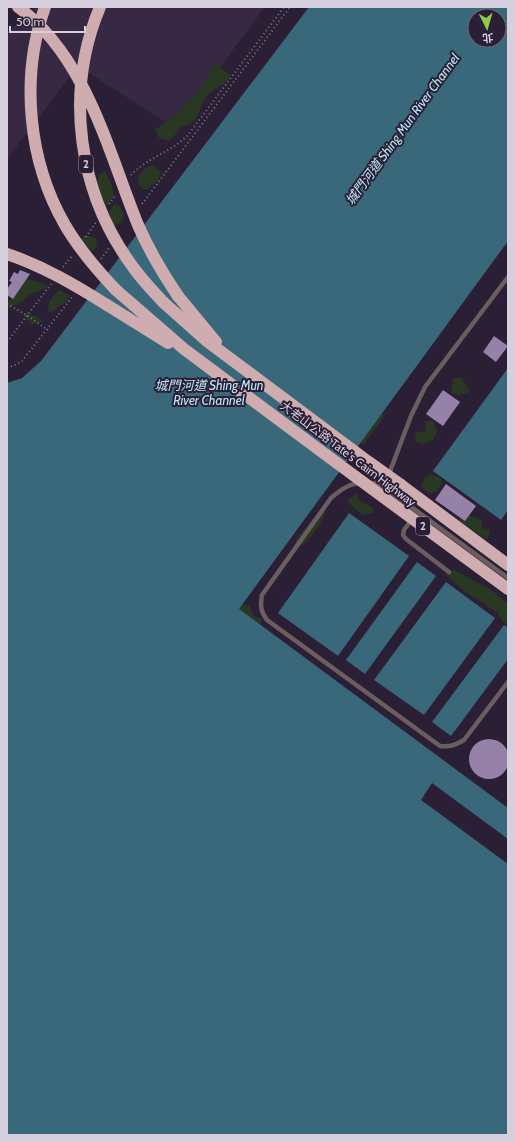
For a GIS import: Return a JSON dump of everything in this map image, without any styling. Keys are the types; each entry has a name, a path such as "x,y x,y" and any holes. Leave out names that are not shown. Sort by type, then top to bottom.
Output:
{"highway":[{"path":"18,7 43,29 61,51 70,65 91,105 137,221 151,252 178,296 228,357"},
{"name":"大老山公路 Tate's Cairn Highway","path":"45,7 39,27 33,59 31,102 36,148 50,194 64,224 97,270 135,308 199,360 508,589"},
{"name":"大老山公路 Tate's Cairn Highway","path":"100,7 86,51 82,70 79,105 81,136 89,178 97,203 123,252 143,280 168,308 208,342 508,565"},
{"path":"7,254 43,269 72,284 153,335 199,360"}],"lane":[{"path":"384,487 411,416 425,387 507,279"},
{"path":"508,578 384,487 376,483 355,483 342,489 331,498 262,595 260,603 262,613 267,620 440,746 448,747 457,745 464,740 508,682"},
{"path":"417,511 404,530 403,535 406,539 450,572"}],"path":[{"path":"129,178 142,166 160,153 177,145 188,135 284,7"},
{"path":"139,208 290,7"},
{"path":"106,209 120,190"},
{"path":"83,241 97,222"},
{"path":"100,259 110,247"},
{"path":"60,272 74,253"},
{"path":"7,342 55,278"},
{"path":"7,367 13,366 22,361 48,330 77,291"},
{"path":"7,304 48,330"}],"shaded area":[{"path":"35,7 265,7 173,127 78,66 7,159 7,33"}],"green space":[{"path":"215,64 231,75 228,79 210,93 193,122 181,127 170,141 159,138 155,130 179,111 199,90"},
{"path":"153,165 161,173 157,181 148,189 142,189 139,185 138,176 145,168"},
{"path":"105,171 113,188 113,197 106,207 97,185 99,174"},
{"path":"114,205 119,205 124,215 122,222 114,226 107,214"},
{"path":"84,235 96,238 97,244 94,251 87,247 81,240"},
{"path":"27,279 45,284 46,288 31,294 19,304 7,307 7,304"},
{"path":"58,290 69,295 67,301 52,312 48,312 49,302"},
{"path":"27,313 38,317 43,322 38,322 32,325 24,316"},
{"path":"453,378 462,378 470,392 457,395 451,393"},
{"path":"381,414 384,414 381,421 363,445 356,437"},
{"path":"425,421 433,421 437,431 433,440 423,444 415,442 416,432 426,431"},
{"path":"430,474 441,478 442,483 436,492 429,493 423,489 421,485 425,478"},
{"path":"356,494 362,502 372,507 374,513 363,515 348,503 348,500"},
{"path":"320,511 326,512 312,535 301,546 295,543 300,534"},
{"path":"466,515 481,519 483,528 490,530 489,536 486,539 460,522 459,519"},
{"path":"454,570 490,589 508,604 508,625 501,620 498,613 464,591 445,574"},
{"path":"235,598 242,604 250,606 253,615 262,620 258,628 238,612"}],"water":[{"name":"城門河道 Shing Mun River Channel","path":"309,7 508,7 508,241 239,609 508,808 508,1135 7,1135 7,383 22,378 41,361"},
{"path":"508,368 508,510 501,520 433,471"},
{"path":"349,513 409,556 338,656 278,613"},
{"path":"417,562 436,576 365,674 346,660"},
{"path":"446,582 495,618 424,715 374,680"},
{"path":"504,625 508,628 508,659 451,736 432,722"}],"pier":[{"path":"432,783 508,839 508,864 421,800"}],"building":[{"path":"20,270 30,274 13,299 7,295 7,289 12,282 9,281 14,272 18,274"},
{"path":"494,336 508,346 496,362 483,352"},
{"path":"443,390 460,402 443,426 426,414"},
{"path":"446,484 476,506 465,521 435,500"},
{"path":"493,739 500,742 506,748 509,759 508,767 500,776 493,779 485,779 478,776 470,767 469,755 472,748 481,740"}]}
